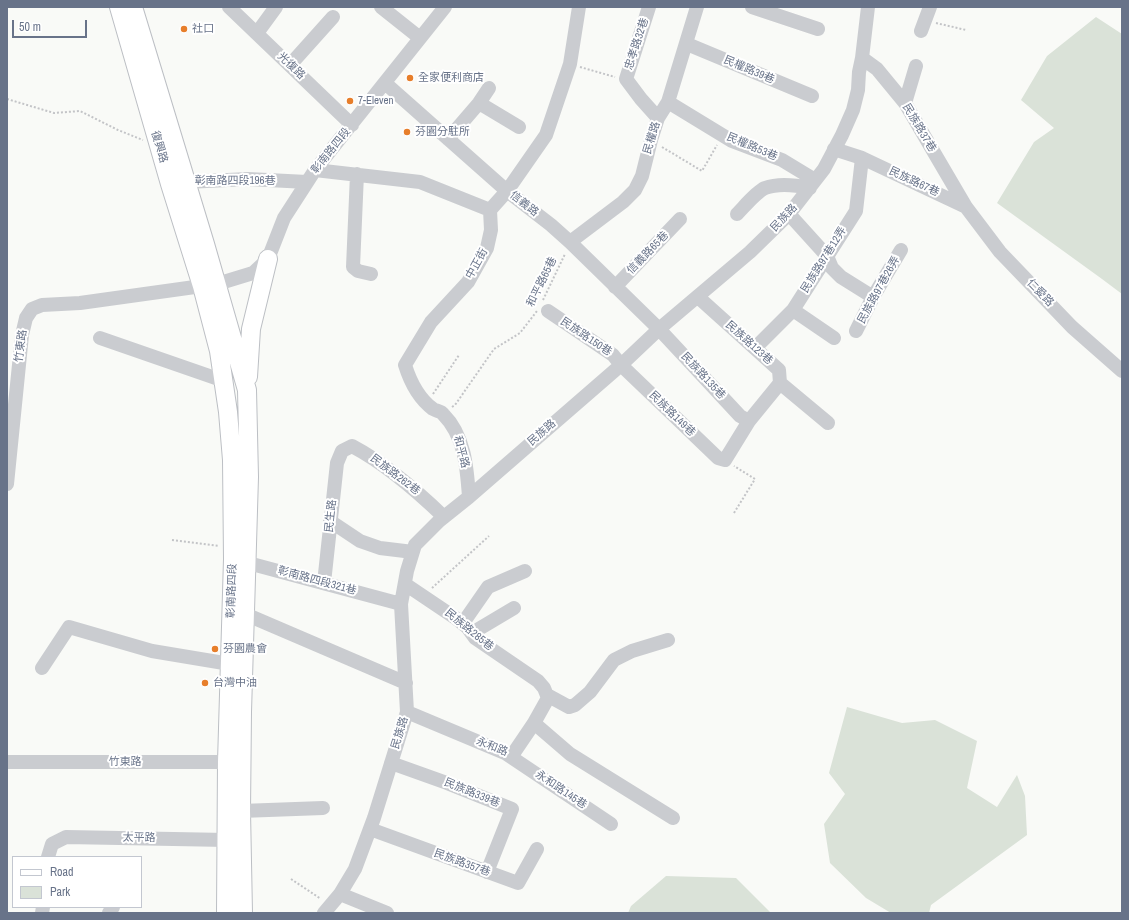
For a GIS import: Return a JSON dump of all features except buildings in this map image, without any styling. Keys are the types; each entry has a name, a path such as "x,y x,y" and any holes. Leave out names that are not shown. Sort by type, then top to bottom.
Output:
{"main road":[{"name":"復興路","path":"119,7 159,147 209,285"},
{"name":"復興路","path":"134,7 186,182 209,285"},
{"path":"247,390 251,329 268,259"},
{"name":"彰南路四段","path":"209,285 228,412 237,556 234,839 226,913"},
{"name":"彰南路四段","path":"209,285 247,390 249,477 237,556 245,614 236,665"},
{"name":"彰南路四段","path":"235,762 241,811 234,839 243,913"}],"street":[{"name":"光復路","path":"229,7 352,125"},
{"path":"257,33 276,7"},
{"path":"381,7 420,38"},
{"name":"彰南路四段","path":"209,285 253,273 268,259 284,218 315,170 445,7"},
{"path":"315,170 420,182 490,210 507,191 546,135 570,64 579,7"},
{"name":"忠孝路32巷","path":"649,7 626,79 658,118"},
{"name":"民權路","path":"570,242 623,202 635,190 642,176 650,140 658,118 668,102 698,7"},
{"path":"752,7 818,29"},
{"name":"民族路","path":"328,909 340,894 355,869 370,829 407,712 401,604 415,545 444,517 621,365 659,329 750,252 789,214 824,169 853,110 858,90 868,7"},
{"path":"290,65 333,17"},
{"name":"民權路39巷","path":"687,44 812,96"},
{"name":"民族路37巷","path":"862,58 877,69 905,103 966,207"},
{"path":"905,103 916,66"},
{"name":"信義路","path":"385,83 507,191 551,225 570,242 659,329"},
{"path":"448,139 479,103 489,88"},
{"name":"民權路53巷","path":"668,102 732,141 782,160 812,184"},
{"path":"479,103 519,127"},
{"name":"民族路67巷","path":"834,149 862,158 966,207"},
{"name":"民族路97巷12弄","path":"755,348 793,310 856,211 862,158"},
{"path":"357,174 353,267 358,271 370,274"},
{"name":"彰南路四段196巷","path":"186,182 248,179 307,182"},
{"path":"737,214 764,188 812,184"},
{"name":"仁愛路","path":"966,207 1000,252 1072,327 1122,370"},
{"name":"中正街","path":"442,412 434,409 427,403 411,384 405,365 431,322 468,282 487,248 490,230 490,210"},
{"path":"789,214 827,256 832,268 841,277 873,297"},
{"name":"信義路65巷","path":"615,287 680,219"},
{"name":"民族路97巷26弄","path":"856,331 873,297 901,250"},
{"name":"竹東路","path":"7,484 22,335 26,318 32,309 42,305 80,303 209,285"},
{"name":"民族路123巷","path":"698,297 779,370 780,383"},
{"name":"民族路150巷","path":"542,309 613,354 621,365"},
{"path":"793,310 834,338"},
{"name":"民族路135巷","path":"659,329 740,416 749,421"},
{"path":"100,338 224,381"},
{"name":"民族路149巷","path":"621,365 718,458 725,460"},
{"path":"725,460 749,421 780,383 828,423"},
{"name":"和平路","path":"442,412 455,429 463,448 469,497"},
{"name":"民族路262巷","path":"342,451 352,446 367,454 420,493 444,517"},
{"name":"民生路","path":"324,583 337,463 342,451"},
{"path":"330,521 360,541 380,548 413,552"},
{"name":"彰南路四段321巷","path":"237,556 324,583 401,604"},
{"path":"468,628 488,587 525,571"},
{"name":"民族路285巷","path":"405,584 468,628 475,638 538,681 547,694"},
{"path":"468,628 514,608"},
{"path":"245,614 406,683"},
{"path":"42,668 69,627 152,651 236,665"},
{"path":"547,694 569,707 575,705 590,692 614,660 632,651 668,640"},
{"name":"永和路","path":"407,712 505,753 511,757 534,723 548,698 547,694"},
{"path":"534,723 570,754 673,818"},
{"name":"永和路145巷","path":"511,757 611,824"},
{"name":"竹東路","path":"7,762 235,762"},
{"name":"民族路339巷","path":"391,763 447,783 512,809 487,872"},
{"path":"241,811 323,808"},
{"name":"民族路357巷","path":"370,829 518,883 538,849"},
{"name":"太平路","path":"48,856 52,844 66,837 234,839"},
{"path":"340,894 387,913"}],"path":[{"path":"925,19 966,30"},
{"path":"570,64 594,72 626,79"},
{"path":"7,99 54,113 80,112 159,147"},
{"path":"650,140 702,171 723,136"},
{"name":"和平路65巷","path":"442,412 455,405 494,349 520,332 542,309 570,242"},
{"path":"427,403 459,355"},
{"path":"725,460 755,479 734,513"},
{"path":"423,596 489,536"},
{"path":"172,540 237,556"},
{"path":"291,879 328,909"}],"green space":[{"path":"1096,17 1122,34 1122,294 997,203 1034,142 1054,128 1021,100 1047,56"},
{"path":"847,707 902,723 935,720 977,741 967,788 997,807 1017,775 1025,796 1027,835 931,905 929,913 891,913 866,898 830,863 824,824 845,794 829,773"},
{"path":"666,876 736,878 771,913 628,913 631,906"}],"place":[{"name":"社口","path":"184,29"},
{"name":"全家便利商店","path":"410,78"},
{"name":"7-Eleven","path":"350,101"},
{"name":"芬園分駐所","path":"407,132"},
{"name":"芬園農會","path":"215,649"},
{"name":"台灣中油","path":"205,683"}]}
